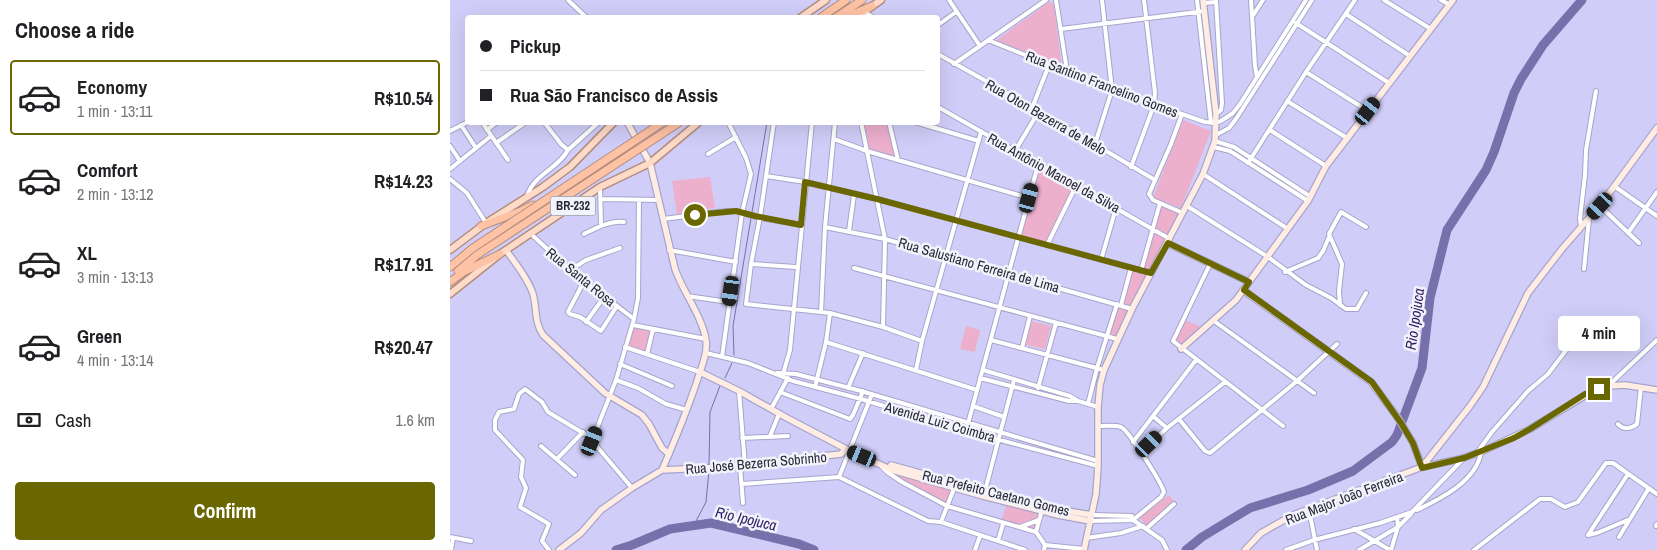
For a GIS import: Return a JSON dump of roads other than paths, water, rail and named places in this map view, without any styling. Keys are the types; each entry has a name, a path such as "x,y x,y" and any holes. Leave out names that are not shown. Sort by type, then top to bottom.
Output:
{"highway":[{"path":"824,15 846,0"},
{"path":"840,15 862,0"},
{"path":"851,15 872,6"},
{"name":"BR-232","path":"450,267 473,248 658,125"},
{"name":"BR-232","path":"450,278 477,255 675,125"},
{"path":"483,224 521,211 570,184"},
{"path":"450,282 465,271 503,252"}],"main road":[{"path":"804,15 826,0"},
{"path":"859,15 881,0"},
{"name":"BR-232","path":"450,250 483,224 543,187 570,167 611,125"},
{"name":"BR-232","path":"450,294 503,252 600,187 650,163 695,125"}],"street":[{"path":"568,0 584,15"},
{"path":"949,0 980,46"},
{"path":"954,64 1046,0"},
{"path":"1056,0 1067,71"},
{"path":"1095,144 1112,90 1102,0"},
{"path":"1131,167 1154,104 1155,85 1144,0"},
{"path":"1197,0 1202,11 1216,114 1214,123"},
{"path":"1251,0 1254,66 1260,80"},
{"path":"1252,17 1263,0"},
{"path":"1215,141 1229,128 1260,80 1306,0"},
{"path":"1214,123 1233,113 1257,76 1312,0"},
{"path":"1248,163 1355,0"},
{"path":"1384,0 1431,29"},
{"path":"1181,349 1214,321 1244,290 1309,199 1326,166 1452,2 1442,0"},
{"path":"1045,545 1084,549 1095,499 1098,463 1100,369 1203,174 1215,141 1202,11 1204,2 1216,1 1222,108 1216,114"},
{"path":"864,11 870,15"},
{"path":"1061,29 1202,11"},
{"path":"940,24 956,12"},
{"path":"1346,14 1410,56"},
{"path":"1295,22 1389,83"},
{"name":"Rua Santino Francelino Gomes","path":"988,40 1112,90 1214,123"},
{"name":"Rua Oton Bezerra de Melo","path":"940,55 1155,180"},
{"path":"1032,108 1049,65"},
{"path":"1306,72 1368,111"},
{"path":"1581,227 1580,218 1586,150 1596,91"},
{"path":"1288,101 1347,138"},
{"name":"Rua Antônio Manoel da Silva","path":"940,108 1116,208 1169,241"},
{"path":"1015,151 1039,112"},
{"path":"1182,114 1150,192 1151,198 1183,213"},
{"path":"450,131 465,123"},
{"path":"461,125 476,148"},
{"path":"484,125 508,160"},
{"path":"487,130 493,125"},
{"path":"496,143 522,125"},
{"path":"546,125 561,144 570,148"},
{"path":"527,196 532,185 563,158 570,148 595,125"},
{"path":"559,550 580,533 597,514 632,488 662,470 687,410 706,353 706,339 679,281 669,250 650,163 629,125"},
{"path":"722,357 729,302 751,174 750,167 730,125"},
{"path":"774,125 750,264 746,304 830,313 883,327 922,341"},
{"path":"706,353 783,374 790,350 796,267 812,125"},
{"path":"821,312 825,227 835,125"},
{"path":"862,125 885,239 883,327"},
{"path":"890,125 898,160"},
{"path":"926,125 979,140"},
{"path":"1422,468 1486,382 1528,293 1562,249 1600,206 1657,128"},
{"path":"1270,130 1326,166"},
{"path":"916,370 922,341 981,132"},
{"path":"450,169 491,136"},
{"path":"708,154 736,137"},
{"path":"834,139 867,151 1029,198"},
{"path":"1215,141 1229,145 1252,159 1309,199"},
{"path":"1215,141 1309,199"},
{"path":"450,146 460,161"},
{"path":"966,431 1038,165"},
{"path":"1203,174 1288,229"},
{"path":"766,176 805,182 828,189 877,199 1151,273"},
{"path":"450,179 467,192 483,224"},
{"path":"1047,245 1076,186"},
{"path":"1614,186 1657,216"},
{"path":"600,187 601,225"},
{"path":"1628,233 1657,192"},
{"path":"849,231 854,195"},
{"path":"600,199 659,200"},
{"path":"592,441 616,380 633,325 638,298 639,200"},
{"path":"1141,270 1160,203"},
{"path":"1186,206 1268,257 1285,272 1346,309 1357,309 1366,293"},
{"path":"1600,206 1639,243"},
{"path":"1101,260 1116,208"},
{"path":"663,219 726,211 801,225"},
{"path":"1285,272 1318,258 1324,251 1329,232 1341,212 1366,227"},
{"path":"1584,269 1590,217"},
{"path":"584,234 601,225 624,222"},
{"name":"Rua Salustiano Ferreira de Lima","path":"825,227 885,239 1132,309"},
{"name":"Rua Santa Rosa","path":"530,233 570,270 634,319"},
{"path":"1329,237 1342,264 1339,291 1340,305"},
{"path":"1169,241 1210,264 1249,282"},
{"path":"570,270 586,260 620,248"},
{"path":"669,250 736,262"},
{"path":"503,252 530,286 535,300 537,324 543,335 610,396 642,415 662,448 669,454"},
{"path":"750,264 796,267"},
{"path":"1210,264 1173,342 1283,426"},
{"path":"854,268 1117,339"},
{"path":"1088,404 1100,369 1107,336 1131,268"},
{"path":"584,281 568,312 570,314 580,317 601,331 616,306"},
{"path":"1244,290 1341,362 1372,382 1413,443 1422,468"},
{"path":"686,296 729,302"},
{"path":"586,322 604,297"},
{"path":"815,387 826,342 830,313"},
{"path":"1022,348 1030,316"},
{"path":"1214,321 1314,393"},
{"path":"1037,393 1056,323"},
{"path":"633,325 706,339"},
{"path":"648,354 653,329"},
{"path":"991,340 1100,369"},
{"path":"1608,386 1657,340"},
{"path":"826,342 977,390"},
{"path":"1179,419 1205,452 1210,453 1337,344"},
{"path":"1286,550 1412,512 1458,487 1478,464 1478,453 1492,432 1525,395 1548,374 1570,345"},
{"path":"625,347 700,372"},
{"path":"846,395 863,353"},
{"path":"1133,442 1196,360"},
{"path":"620,364 672,386"},
{"path":"983,370 1070,396 1078,401 1098,407"},
{"name":"Rua Prefeito Caetano Gomes","path":"700,372 848,450 874,461 955,486 1058,513 1091,518 1132,518 1137,515 1164,492 1141,452"},
{"path":"771,410 790,373"},
{"name":"Avenida Luiz Coimbra","path":"783,374 790,373 872,394 1058,449 1098,463"},
{"name":"Avenida Luiz Coimbra","path":"783,374 788,378 815,387 966,431 1057,456 1098,463"},
{"path":"1619,375 1624,385"},
{"path":"980,378 1069,402 1078,401"},
{"path":"616,380 638,388 666,404 687,410"},
{"path":"984,494 1014,380"},
{"path":"1098,426 1120,427 1125,430 1141,452 1167,428 1225,382"},
{"name":"Rua Major João Ferreira","path":"1245,550 1261,533 1294,515 1439,462 1464,458 1478,453 1530,429 1585,394 1608,386 1624,385 1657,390"},
{"path":"1618,424 1623,428 1628,428 1637,424 1641,387"},
{"path":"549,550 542,541 549,525 520,507 526,488 521,477 523,460 497,433 494,427 499,412 514,409 519,394 525,389 542,402 548,412 583,432 632,488"},
{"path":"739,391 743,503"},
{"path":"780,392 848,419 852,418 864,392"},
{"path":"839,477 848,450 872,394"},
{"path":"973,406 1004,416"},
{"path":"770,436 779,414"},
{"path":"1154,417 1167,428"},
{"path":"557,459 583,432"},
{"path":"742,438 788,436"},
{"path":"541,446 575,474"},
{"path":"1057,456 1058,449"},
{"name":"Rua José Bezerra Sobrinho","path":"662,470 718,468 841,454 848,450"},
{"path":"1432,453 1439,462"},
{"path":"1361,550 1398,527 1464,458"},
{"path":"1474,550 1540,499 1551,499 1565,507 1572,506 1578,502 1603,465 1608,462 1613,463 1657,494"},
{"path":"881,463 887,472 902,482 947,506 1036,532 1045,545 1044,550"},
{"path":"902,482 907,472"},
{"path":"1628,474 1588,535 1600,532 1632,518"},
{"path":"742,484 839,477 928,521 940,522 1025,550"},
{"path":"940,522 955,486"},
{"path":"1619,537 1649,488"},
{"path":"1086,538 1121,533 1144,527 1174,504"},
{"path":"1036,532 1042,509"},
{"path":"1309,510 1317,550"},
{"path":"1354,529 1391,550 1398,527 1397,517"},
{"path":"1132,518 1162,540 1166,548"},
{"path":"1019,528 1039,520"},
{"path":"998,541 1004,524"},
{"path":"975,550 980,536"},
{"path":"451,550 451,537 471,541"}],"waterway":[{"name":"Rio Ipojuca","path":"1186,550 1202,537 1250,508 1308,490 1353,471 1392,442 1397,435 1422,368 1430,298 1447,230 1486,170 1514,93 1521,79 1543,45 1582,0"},
{"path":"734,355 733,326 766,125"},
{"path":"725,378 732,363"},
{"path":"709,466 710,412 720,386"},
{"path":"694,525 706,502 709,470"},
{"name":"Rio Ipojuca","path":"616,550 670,529 711,523 799,544 814,550"}]}
